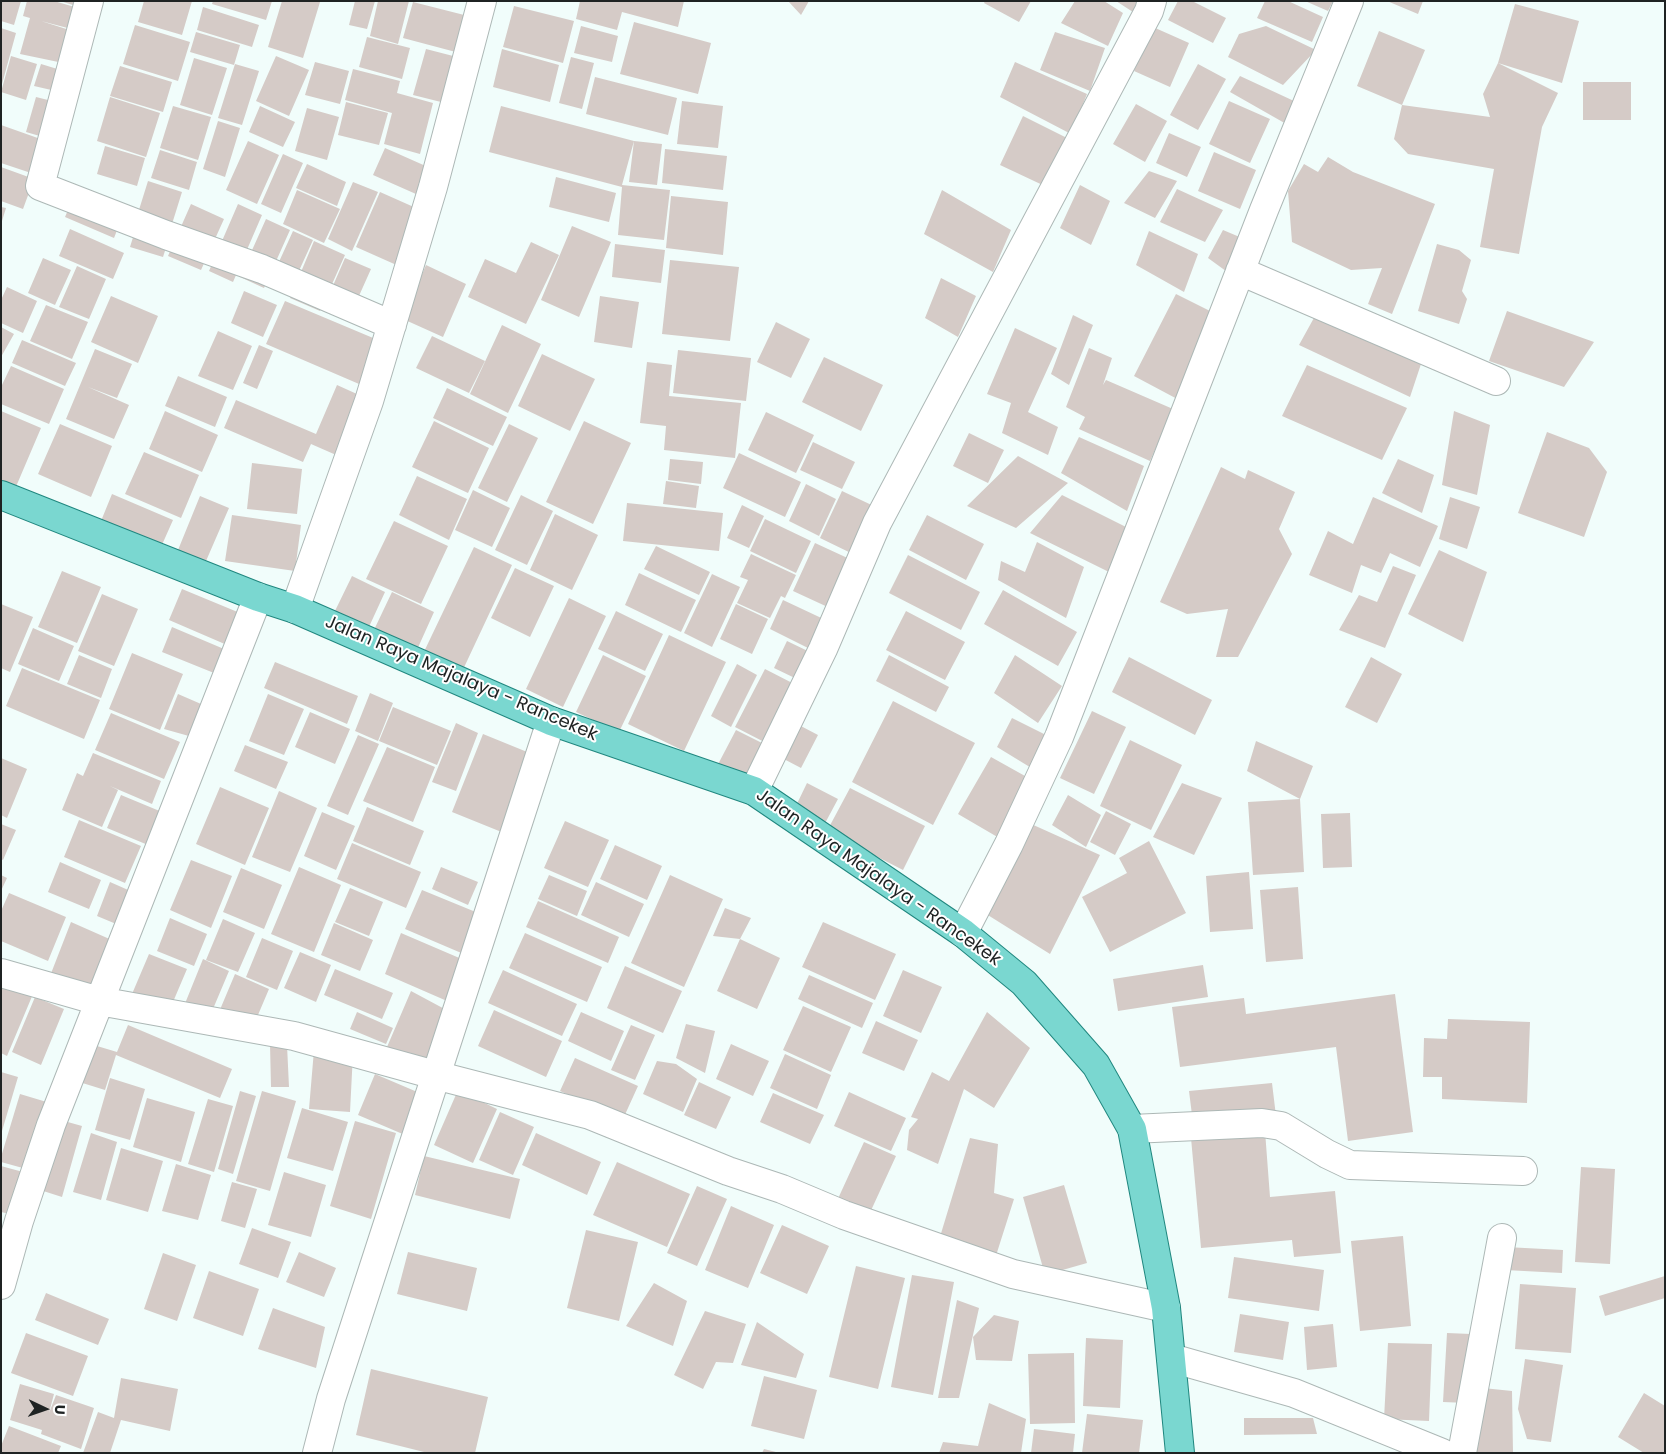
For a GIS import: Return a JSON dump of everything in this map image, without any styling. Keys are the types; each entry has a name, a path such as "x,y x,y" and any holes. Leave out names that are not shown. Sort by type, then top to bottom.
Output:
{"main road":[{"name":"Jalan Raya Majalaya - Rancekek","path":"1,495 258,597 295,609 551,721 754,791 963,933 1024,983 1096,1065 1132,1129 1166,1308 1180,1453"}],"street":[{"path":"88,1 40,186 166,235 262,269 392,325"},
{"path":"295,609 369,401 433,187 482,1"},
{"path":"754,791 823,649 877,523 1149,11 1152,1"},
{"path":"963,933 1009,844 1059,737 1240,271 1349,1"},
{"path":"1240,271 1496,381"},
{"path":"1,1285 19,1221 51,1125 258,597"},
{"path":"316,1453 331,1399 435,1075 551,721"},
{"path":"1,973 99,1001 294,1036 590,1115 728,1171 782,1189 844,1216 1013,1274 1166,1308"},
{"path":"1132,1129 1262,1123 1281,1126 1327,1154 1350,1165 1523,1171"},
{"path":"1462,1453 1502,1238"},
{"path":"1170,1358 1294,1392 1442,1453"}],"building":[{"path":"1,1 21,1 14,25 1,21"},
{"path":"27,1 54,1 85,10 79,31 41,21 79,33 68,64 20,54 30,18 23,16"},
{"path":"60,1 88,1 86,9"},
{"path":"144,1 192,1 182,35 138,22"},
{"path":"213,1 272,1 266,20 212,4"},
{"path":"282,1 320,2 303,58 268,47"},
{"path":"355,1 375,1 367,29 349,25"},
{"path":"378,1 409,1 398,44 370,36"},
{"path":"580,1 684,1 678,27 622,12 617,30 576,19"},
{"path":"788,1 809,1 801,15"},
{"path":"985,1 1031,1 1019,22 984,3"},
{"path":"1075,1 1104,1 1123,13 1108,46 1061,23"},
{"path":"1116,1 1141,1 1136,14"},
{"path":"1178,1 1192,1 1226,18 1213,43 1168,20"},
{"path":"1265,1 1288,1 1323,17 1312,42 1257,18"},
{"path":"1305,1 1333,1 1328,11"},
{"path":"1387,1 1423,1 1418,14"},
{"path":"413,2 476,18 467,55 403,38"},
{"path":"1515,4 1579,21 1562,83 1498,63"},
{"path":"514,6 574,21 563,63 503,47"},
{"path":"203,7 259,25 252,47 197,30"},
{"path":"634,22 711,43 698,94 620,74"},
{"path":"135,25 190,42 178,81 123,64"},
{"path":"581,26 618,36 612,62 574,53"},
{"path":"1266,26 1316,50 1283,85 1228,57 1239,34"},
{"path":"1153,27 1189,43 1170,87 1134,71"},
{"path":"1,28 16,33 2,84 1,83"},
{"path":"1379,31 1425,50 1402,105 1357,86"},
{"path":"196,32 240,45 234,65 190,52"},
{"path":"1055,32 1105,48 1090,91 1040,70"},
{"path":"367,37 410,48 402,79 359,67"},
{"path":"426,49 457,57 445,103 413,95"},
{"path":"502,49 559,65 550,102 493,87"},
{"path":"11,56 37,64 26,100 1,92"},
{"path":"276,56 309,70 289,116 256,101"},
{"path":"571,57 594,63 582,109 559,103"},
{"path":"194,58 227,68 212,115 180,105"},
{"path":"315,62 349,71 340,104 305,95"},
{"path":"1015,62 1087,94 1071,134 1000,97"},
{"path":"1498,63 1558,93 1542,127 1519,254 1480,247 1494,169 1408,154 1394,139 1402,105 1490,117 1483,94"},
{"path":"41,64 64,71 60,92 34,86"},
{"path":"235,64 259,71 242,125 218,118"},
{"path":"1198,64 1226,79 1198,130 1170,115"},
{"path":"120,66 172,82 163,112 110,96"},
{"path":"353,69 400,81 397,93 433,103 420,154 384,144 392,113 345,100"},
{"path":"1240,76 1294,101 1288,125 1230,92"},
{"path":"595,77 677,98 668,135 586,114"},
{"path":"1583,82 1631,82 1631,120 1583,120"},
{"path":"36,97 60,103 50,139 26,132"},
{"path":"110,97 160,113 146,157 97,141"},
{"path":"682,101 723,106 718,148 677,144"},
{"path":"1229,101 1270,119 1250,163 1209,144"},
{"path":"346,102 388,113 379,145 338,135"},
{"path":"1136,104 1167,121 1145,162 1113,144"},
{"path":"173,106 211,117 198,160 160,148"},
{"path":"260,106 295,122 283,147 249,132"},
{"path":"501,106 634,141 622,185 670,190 664,240 618,235 622,187 489,152"},
{"path":"307,108 339,117 327,160 295,151"},
{"path":"1023,116 1073,141 1049,188 1000,165"},
{"path":"218,121 240,128 225,177 203,169"},
{"path":"1,125 49,142 37,175 1,163"},
{"path":"1169,133 1201,147 1187,177 1156,163"},
{"path":"248,141 279,155 257,204 226,190"},
{"path":"634,141 662,144 657,185 629,182"},
{"path":"105,146 145,158 137,186 97,174"},
{"path":"385,148 437,171 425,198 373,175"},
{"path":"665,149 727,156 723,190 662,183"},
{"path":"160,150 197,162 189,190 151,178"},
{"path":"1214,152 1256,170 1240,209 1198,191"},
{"path":"283,154 303,163 281,213 261,204"},
{"path":"1328,157 1353,172 1435,204 1392,314 1368,304 1382,268 1351,270 1292,242 1288,191 1304,164 1318,172"},
{"path":"307,164 346,182 337,206 296,188"},
{"path":"1,167 34,179 23,209 1,201"},
{"path":"1149,171 1177,181 1155,218 1124,203"},
{"path":"556,177 616,193 609,222 549,207"},
{"path":"148,181 182,192 172,224 138,213"},
{"path":"353,182 378,192 352,251 328,239"},
{"path":"1080,185 1110,201 1091,245 1060,228"},
{"path":"77,189 125,210 114,238 65,217"},
{"path":"1177,189 1223,210 1205,242 1160,222"},
{"path":"297,190 340,209 324,243 283,224"},
{"path":"942,190 1011,230 993,272 924,234"},
{"path":"380,192 425,212 401,267 356,247"},
{"path":"671,196 728,202 723,255 666,248"},
{"path":"191,204 224,219 201,270 168,256"},
{"path":"238,204 262,215 233,282 209,271"},
{"path":"1,207 6,208 2,221 1,221"},
{"path":"139,218 172,229 163,257 130,247"},
{"path":"266,219 290,230 264,288 240,277"},
{"path":"572,226 611,242 579,317 541,300"},
{"path":"70,229 124,253 113,279 59,256"},
{"path":"1223,230 1242,238 1230,274 1208,258"},
{"path":"293,231 313,240 288,295 268,286"},
{"path":"1149,231 1198,254 1184,292 1136,265"},
{"path":"314,241 345,255 320,311 290,298"},
{"path":"531,242 559,255 526,324 468,297 485,259 516,273"},
{"path":"615,244 665,250 661,283 612,277"},
{"path":"1437,244 1459,250 1471,260 1462,291 1467,299 1459,324 1418,311"},
{"path":"43,258 71,270 55,305 28,293"},
{"path":"345,258 371,269 350,316 325,304"},
{"path":"670,260 739,267 730,341 662,334"},
{"path":"426,265 466,284 443,337 403,319"},
{"path":"77,266 106,279 89,319 59,307"},
{"path":"941,278 976,296 958,337 925,318"},
{"path":"7,287 37,301 23,333 1,323 1,300"},
{"path":"244,291 277,305 263,337 231,323"},
{"path":"1176,294 1214,313 1181,401 1134,376"},
{"path":"111,296 158,316 138,363 91,342"},
{"path":"600,296 639,302 632,348 594,342"},
{"path":"285,301 385,343 366,387 266,344"},
{"path":"46,305 88,322 72,359 30,341"},
{"path":"1507,311 1594,342 1564,387 1489,361"},
{"path":"1073,315 1093,325 1069,385 1051,374"},
{"path":"1315,316 1421,364 1410,397 1299,345"},
{"path":"776,322 810,339 791,378 757,362"},
{"path":"502,325 541,344 508,413 470,394"},
{"path":"1,327 14,334 1,357"},
{"path":"1015,328 1057,348 1028,412 1058,427 1048,455 1002,433 1011,403 987,394"},
{"path":"218,331 252,346 233,390 198,376"},
{"path":"432,336 485,361 469,393 416,368"},
{"path":"22,340 76,363 65,386 12,363"},
{"path":"259,345 273,351 257,389 243,383"},
{"path":"1089,348 1112,358 1103,385 1106,380 1173,409 1150,461 1079,429 1085,417 1066,407"},
{"path":"95,349 132,364 117,398 88,387 129,405 114,439 66,419"},
{"path":"678,350 751,358 746,401 673,393"},
{"path":"542,354 595,379 570,431 518,406"},
{"path":"824,357 883,385 861,431 802,402"},
{"path":"647,362 672,365 669,396 741,403 735,458 664,450 666,426 640,423"},
{"path":"1307,365 1407,408 1382,460 1282,416"},
{"path":"11,366 64,389 49,424 1,404 1,387"},
{"path":"178,376 227,397 215,427 165,406"},
{"path":"337,385 368,399 343,458 311,444 303,462 224,428 236,400 316,434"},
{"path":"447,388 507,417 493,446 433,418"},
{"path":"1,411 41,428 15,489 1,484"},
{"path":"165,411 218,435 202,472 149,449"},
{"path":"1454,411 1490,425 1477,495 1442,485"},
{"path":"766,412 814,435 796,473 748,450"},
{"path":"434,421 489,448 468,493 412,467"},
{"path":"584,421 631,443 593,524 546,502"},
{"path":"60,424 112,446 91,497 38,474"},
{"path":"509,424 538,438 507,502 478,488"},
{"path":"1547,432 1589,448 1607,472 1584,537 1518,513"},
{"path":"969,433 1004,450 988,483 953,466"},
{"path":"1079,437 1144,466 1127,511 1061,473"},
{"path":"813,442 855,462 842,489 800,470"},
{"path":"144,452 199,475 181,518 125,494"},
{"path":"739,453 801,482 785,517 723,488"},
{"path":"1018,456 1068,483 1016,528 967,506"},
{"path":"670,459 703,462 701,484 668,480"},
{"path":"1398,459 1434,475 1422,513 1382,493"},
{"path":"252,463 302,469 297,514 247,509"},
{"path":"1221,467 1245,479 1248,470 1295,492 1279,529 1292,554 1238,657 1216,657 1228,609 1187,614 1160,602"},
{"path":"417,476 467,499 449,540 399,515"},
{"path":"666,481 699,486 696,508 663,504"},
{"path":"806,484 836,499 819,536 789,521"},
{"path":"473,490 510,508 492,547 455,530"},
{"path":"842,491 880,509 857,556 820,538"},
{"path":"112,494 173,520 161,547 101,521"},
{"path":"521,495 553,511 527,565 495,550"},
{"path":"1062,495 1128,528 1111,573 1030,533"},
{"path":"200,496 229,508 206,561 178,550"},
{"path":"1373,497 1438,526 1420,567 1390,553 1381,573 1361,565 1352,593 1309,575 1328,531 1353,544"},
{"path":"1450,497 1480,507 1467,549 1439,539"},
{"path":"627,503 723,513 719,551 623,541"},
{"path":"742,505 764,516 749,548 727,538"},
{"path":"555,514 598,535 572,590 530,570"},
{"path":"232,515 301,525 295,571 225,561"},
{"path":"927,515 984,544 966,580 909,550"},
{"path":"765,519 811,541 796,573 750,551"},
{"path":"394,521 448,546 421,604 366,579"},
{"path":"1037,542 1084,567 1066,618 998,580 1001,561 1025,572"},
{"path":"815,543 854,561 832,609 793,591"},
{"path":"656,546 710,572 699,595 644,569"},
{"path":"474,547 512,565 460,676 421,658"},
{"path":"1439,550 1487,572 1463,642 1408,614"},
{"path":"751,554 796,575 785,598 781,596 770,618 737,603 748,580 740,577"},
{"path":"908,555 980,592 961,630 889,593"},
{"path":"1393,566 1416,575 1385,648 1339,630 1359,595 1377,602"},
{"path":"515,568 554,586 530,637 491,618"},
{"path":"62,571 101,587 77,643 38,627"},
{"path":"639,573 696,600 681,632 625,605"},
{"path":"712,574 740,587 712,647 684,633"},
{"path":"352,576 385,592 368,629 334,613"},
{"path":"182,589 240,613 227,645 169,620"},
{"path":"1003,590 1077,632 1058,666 984,624"},
{"path":"392,592 434,612 416,652 373,632"},
{"path":"102,594 138,609 114,666 78,651"},
{"path":"569,598 606,616 563,707 526,689"},
{"path":"783,600 832,623 818,653 770,629"},
{"path":"1,604 33,617 10,672 1,668"},
{"path":"736,604 768,619 752,654 720,639"},
{"path":"616,611 663,634 645,671 598,649"},
{"path":"906,611 965,642 945,680 886,650"},
{"path":"172,627 224,649 214,673 162,652"},
{"path":"33,628 74,646 59,681 18,664"},
{"path":"669,635 726,662 684,751 628,724"},
{"path":"787,641 814,654 801,681 774,668"},
{"path":"132,653 183,674 160,730 109,709"},
{"path":"79,655 112,669 101,698 67,684"},
{"path":"603,655 646,676 619,732 576,712"},
{"path":"889,655 949,687 936,712 876,681"},
{"path":"1015,655 1062,686 1038,723 994,693"},
{"path":"1129,657 1212,700 1195,735 1112,692"},
{"path":"1371,657 1402,674 1377,723 1345,707"},
{"path":"275,662 358,696 347,724 264,688"},
{"path":"737,664 757,675 731,727 711,716"},
{"path":"22,668 100,700 84,739 6,706"},
{"path":"765,669 802,688 772,746 735,727"},
{"path":"370,693 393,703 378,741 355,731"},
{"path":"178,694 208,707 196,738 164,729"},
{"path":"268,694 304,709 284,755 249,741"},
{"path":"893,701 975,743 933,825 852,782"},
{"path":"393,707 451,731 437,765 379,741"},
{"path":"1092,711 1126,727 1094,794 1060,778"},
{"path":"310,712 350,729 335,764 295,747"},
{"path":"111,713 180,742 164,779 95,750"},
{"path":"1012,718 1052,738 1033,769 997,747"},
{"path":"456,723 478,733 456,791 432,782"},
{"path":"797,724 818,735 801,768 780,757"},
{"path":"736,730 768,746 747,786 715,770"},
{"path":"483,734 537,756 504,833 452,812"},
{"path":"358,735 379,744 348,815 327,806"},
{"path":"1130,740 1182,765 1151,830 1100,806"},
{"path":"1256,741 1313,766 1300,799 1247,771"},
{"path":"245,745 288,762 276,789 234,771"},
{"path":"387,747 435,767 413,822 363,801"},
{"path":"93,753 161,781 152,804 110,786 118,790 102,827 62,810 77,773 83,776"},
{"path":"991,757 1025,776 1006,842 958,814"},
{"path":"1,758 27,769 7,818 1,815"},
{"path":"807,783 838,799 823,827 793,812"},
{"path":"1182,783 1222,798 1194,855 1153,837"},
{"path":"220,787 269,808 245,865 196,844"},
{"path":"850,788 925,826 903,870 827,831"},
{"path":"279,791 317,808 290,872 252,857"},
{"path":"121,795 162,812 148,845 107,828"},
{"path":"1068,795 1101,815 1086,847 1052,825"},
{"path":"1300,799 1304,872 1253,875 1248,802"},
{"path":"367,807 424,831 410,865 353,841"},
{"path":"1106,811 1131,824 1115,855 1090,842"},
{"path":"322,812 355,826 336,870 304,856"},
{"path":"1350,813 1352,867 1323,868 1321,814"},
{"path":"79,820 141,846 125,883 64,857"},
{"path":"565,821 609,840 588,887 544,868"},
{"path":"1029,823 1100,855 1050,954 983,912"},
{"path":"1,824 16,830 3,860 1,859"},
{"path":"1149,841 1186,913 1110,952 1082,897 1127,873 1119,858"},
{"path":"352,843 421,872 406,908 337,879"},
{"path":"615,845 662,866 647,900 600,879"},
{"path":"191,860 232,876 211,928 170,910"},
{"path":"60,862 101,880 89,909 48,892"},
{"path":"299,867 341,885 314,952 271,934"},
{"path":"441,867 478,882 468,905 432,889"},
{"path":"241,868 282,885 264,929 223,912"},
{"path":"1249,872 1253,929 1210,932 1206,876"},
{"path":"1,875 7,878 1,891"},
{"path":"549,875 587,891 577,916 538,899"},
{"path":"670,875 723,899 684,987 631,963"},
{"path":"110,882 135,893 121,926 97,916"},
{"path":"596,882 644,904 629,937 581,915"},
{"path":"1298,887 1303,959 1266,962 1260,890"},
{"path":"350,888 383,902 369,936 335,922"},
{"path":"422,890 483,915 466,955 405,929"},
{"path":"9,893 66,917 48,961 1,941 1,911"},
{"path":"538,901 619,937 608,963 526,927"},
{"path":"725,908 751,918 740,939 713,936"},
{"path":"170,918 207,934 194,966 157,951"},
{"path":"223,919 255,933 238,972 206,960"},
{"path":"71,922 114,941 92,994 50,976"},
{"path":"823,922 896,954 875,1000 802,967"},
{"path":"334,923 373,940 360,971 321,955"},
{"path":"401,933 464,960 447,1001 385,974"},
{"path":"525,933 602,967 587,1002 509,968"},
{"path":"262,938 293,951 277,990 246,977"},
{"path":"740,939 780,958 757,1009 717,991"},
{"path":"300,952 331,965 316,1002 284,988"},
{"path":"149,954 187,969 170,1009 132,994"},
{"path":"203,959 229,971 210,1016 184,1006"},
{"path":"1203,965 1208,997 1118,1011 1113,979"},
{"path":"625,966 682,991 663,1033 607,1008"},
{"path":"335,969 393,993 382,1019 324,995"},
{"path":"503,970 577,1004 562,1036 488,1003"},
{"path":"903,970 942,987 921,1033 883,1016"},
{"path":"235,974 269,989 255,1022 219,1012"},
{"path":"809,975 873,1003 862,1028 798,999"},
{"path":"4,982 33,994 7,1056 1,1053 1,989"},
{"path":"411,991 452,1013 433,1065 387,1047"},
{"path":"1395,994 1413,1132 1348,1141 1336,1047 1180,1067 1172,1007 1244,998 1246,1014"},
{"path":"35,997 64,1009 41,1065 12,1052"},
{"path":"803,1006 851,1027 831,1072 783,1050"},
{"path":"494,1010 562,1041 546,1077 478,1046"},
{"path":"357,1012 393,1028 386,1044 350,1029"},
{"path":"581,1012 624,1031 611,1061 568,1041"},
{"path":"987,1012 1030,1048 994,1108 964,1089 938,1164 907,1150 909,1130 918,1119 911,1117 932,1072 949,1081"},
{"path":"1448,1019 1530,1022 1527,1103 1442,1099 1442,1077 1423,1077 1424,1038 1447,1039"},
{"path":"876,1021 918,1040 904,1071 862,1053"},
{"path":"686,1024 715,1031 705,1073 676,1058"},
{"path":"128,1025 232,1069 220,1098 116,1055 105,1090 76,1081 87,1043 117,1052"},
{"path":"631,1025 655,1035 635,1080 611,1070"},
{"path":"270,1044 287,1045 289,1087 271,1087"},
{"path":"731,1044 769,1061 753,1096 716,1079"},
{"path":"314,1050 353,1053 350,1112 309,1109"},
{"path":"785,1054 831,1075 817,1109 770,1088"},
{"path":"575,1058 638,1086 623,1119 560,1091"},
{"path":"657,1061 676,1064 697,1079 683,1112 643,1094"},
{"path":"1,1072 18,1077 2,1131 1,1131"},
{"path":"375,1074 422,1094 405,1135 358,1115"},
{"path":"110,1078 145,1089 130,1140 95,1130"},
{"path":"699,1082 731,1097 716,1129 684,1115"},
{"path":"1272,1083 1276,1116 1193,1123 1189,1091"},
{"path":"458,1090 497,1109 473,1163 434,1145"},
{"path":"240,1091 256,1096 233,1174 218,1169"},
{"path":"262,1091 296,1101 270,1191 236,1181"},
{"path":"849,1092 906,1118 891,1151 834,1126"},
{"path":"773,1093 824,1115 810,1144 760,1122"},
{"path":"20,1094 50,1103 30,1170 1,1162"},
{"path":"147,1098 195,1112 181,1162 133,1147"},
{"path":"208,1099 233,1106 214,1172 188,1164"},
{"path":"302,1108 348,1122 333,1171 287,1158"},
{"path":"500,1112 534,1127 513,1175 479,1160"},
{"path":"57,1119 82,1126 62,1197 37,1189"},
{"path":"355,1121 396,1133 371,1219 330,1206"},
{"path":"1265,1131 1270,1197 1335,1191 1341,1253 1294,1257 1292,1240 1201,1248 1191,1138"},
{"path":"91,1133 117,1142 101,1200 73,1192"},
{"path":"536,1133 601,1162 587,1195 522,1165"},
{"path":"970,1138 998,1144 994,1193 1014,1199 993,1265 939,1240"},
{"path":"864,1142 896,1156 868,1217 836,1203"},
{"path":"121,1148 163,1161 148,1212 106,1200"},
{"path":"424,1156 520,1179 510,1219 415,1195"},
{"path":"617,1162 690,1194 667,1247 593,1215"},
{"path":"176,1164 211,1175 198,1220 162,1211"},
{"path":"1,1166 23,1172 10,1214 1,1212"},
{"path":"1581,1167 1615,1169 1610,1264 1575,1262"},
{"path":"284,1172 326,1185 311,1237 268,1225"},
{"path":"232,1182 257,1189 245,1228 221,1221"},
{"path":"1064,1185 1087,1263 1045,1275 1023,1197"},
{"path":"697,1186 727,1199 697,1266 667,1253"},
{"path":"731,1206 774,1225 748,1288 705,1270"},
{"path":"782,1225 829,1246 807,1294 760,1273"},
{"path":"252,1228 291,1242 278,1278 239,1264"},
{"path":"586,1230 638,1242 619,1321 567,1308"},
{"path":"1403,1236 1411,1326 1360,1331 1351,1241"},
{"path":"1506,1247 1563,1250 1562,1273 1505,1270"},
{"path":"299,1252 336,1268 324,1297 286,1282"},
{"path":"408,1252 477,1268 467,1311 397,1294"},
{"path":"163,1253 196,1265 177,1321 144,1309"},
{"path":"1234,1257 1324,1270 1319,1311 1228,1298"},
{"path":"856,1266 905,1278 878,1389 829,1377"},
{"path":"209,1271 259,1289 243,1336 193,1318"},
{"path":"912,1275 954,1282 933,1395 891,1387"},
{"path":"1665,1276 1665,1298 1605,1316 1599,1296"},
{"path":"654,1283 687,1301 673,1346 626,1326"},
{"path":"1520,1284 1576,1288 1571,1353 1515,1349"},
{"path":"46,1293 109,1319 98,1345 35,1320"},
{"path":"957,1300 979,1308 959,1398 938,1398"},
{"path":"273,1308 325,1327 316,1368 258,1349"},
{"path":"705,1311 746,1324 733,1363 716,1362 703,1389 674,1375"},
{"path":"1240,1314 1289,1322 1283,1360 1234,1352"},
{"path":"994,1315 1019,1321 1012,1361 976,1360 973,1337"},
{"path":"757,1322 804,1354 796,1378 741,1365"},
{"path":"1333,1324 1337,1367 1307,1370 1304,1327"},
{"path":"26,1333 88,1356 73,1396 11,1373"},
{"path":"1447,1333 1471,1334 1467,1403 1443,1402"},
{"path":"1086,1338 1123,1340 1120,1408 1083,1406"},
{"path":"1388,1343 1432,1344 1429,1421 1384,1419"},
{"path":"1074,1353 1075,1423 1030,1424 1028,1354"},
{"path":"1525,1359 1563,1365 1551,1442 1527,1439 1518,1409"},
{"path":"371,1369 488,1397 475,1453 428,1453 356,1435"},
{"path":"764,1376 817,1390 804,1439 751,1426"},
{"path":"121,1378 178,1389 170,1431 121,1420 110,1453 83,1453 98,1412 114,1418"},
{"path":"20,1384 54,1394 49,1413 56,1395 94,1408 81,1449 41,1434 42,1430 10,1420"},
{"path":"1483,1388 1512,1391 1513,1453 1470,1453"},
{"path":"1644,1393 1665,1406 1665,1453 1644,1453 1618,1437"},
{"path":"989,1403 1026,1419 1021,1453 939,1453 943,1442 978,1446"},
{"path":"1087,1414 1143,1420 1139,1453 1082,1453"},
{"path":"1244,1418 1313,1418 1317,1434 1244,1435"},
{"path":"9,1426 61,1446 58,1453 1,1453 1,1446"},
{"path":"1034,1429 1075,1434 1073,1453 1031,1453"},
{"path":"764,1449 776,1452 776,1453 762,1453"}]}
